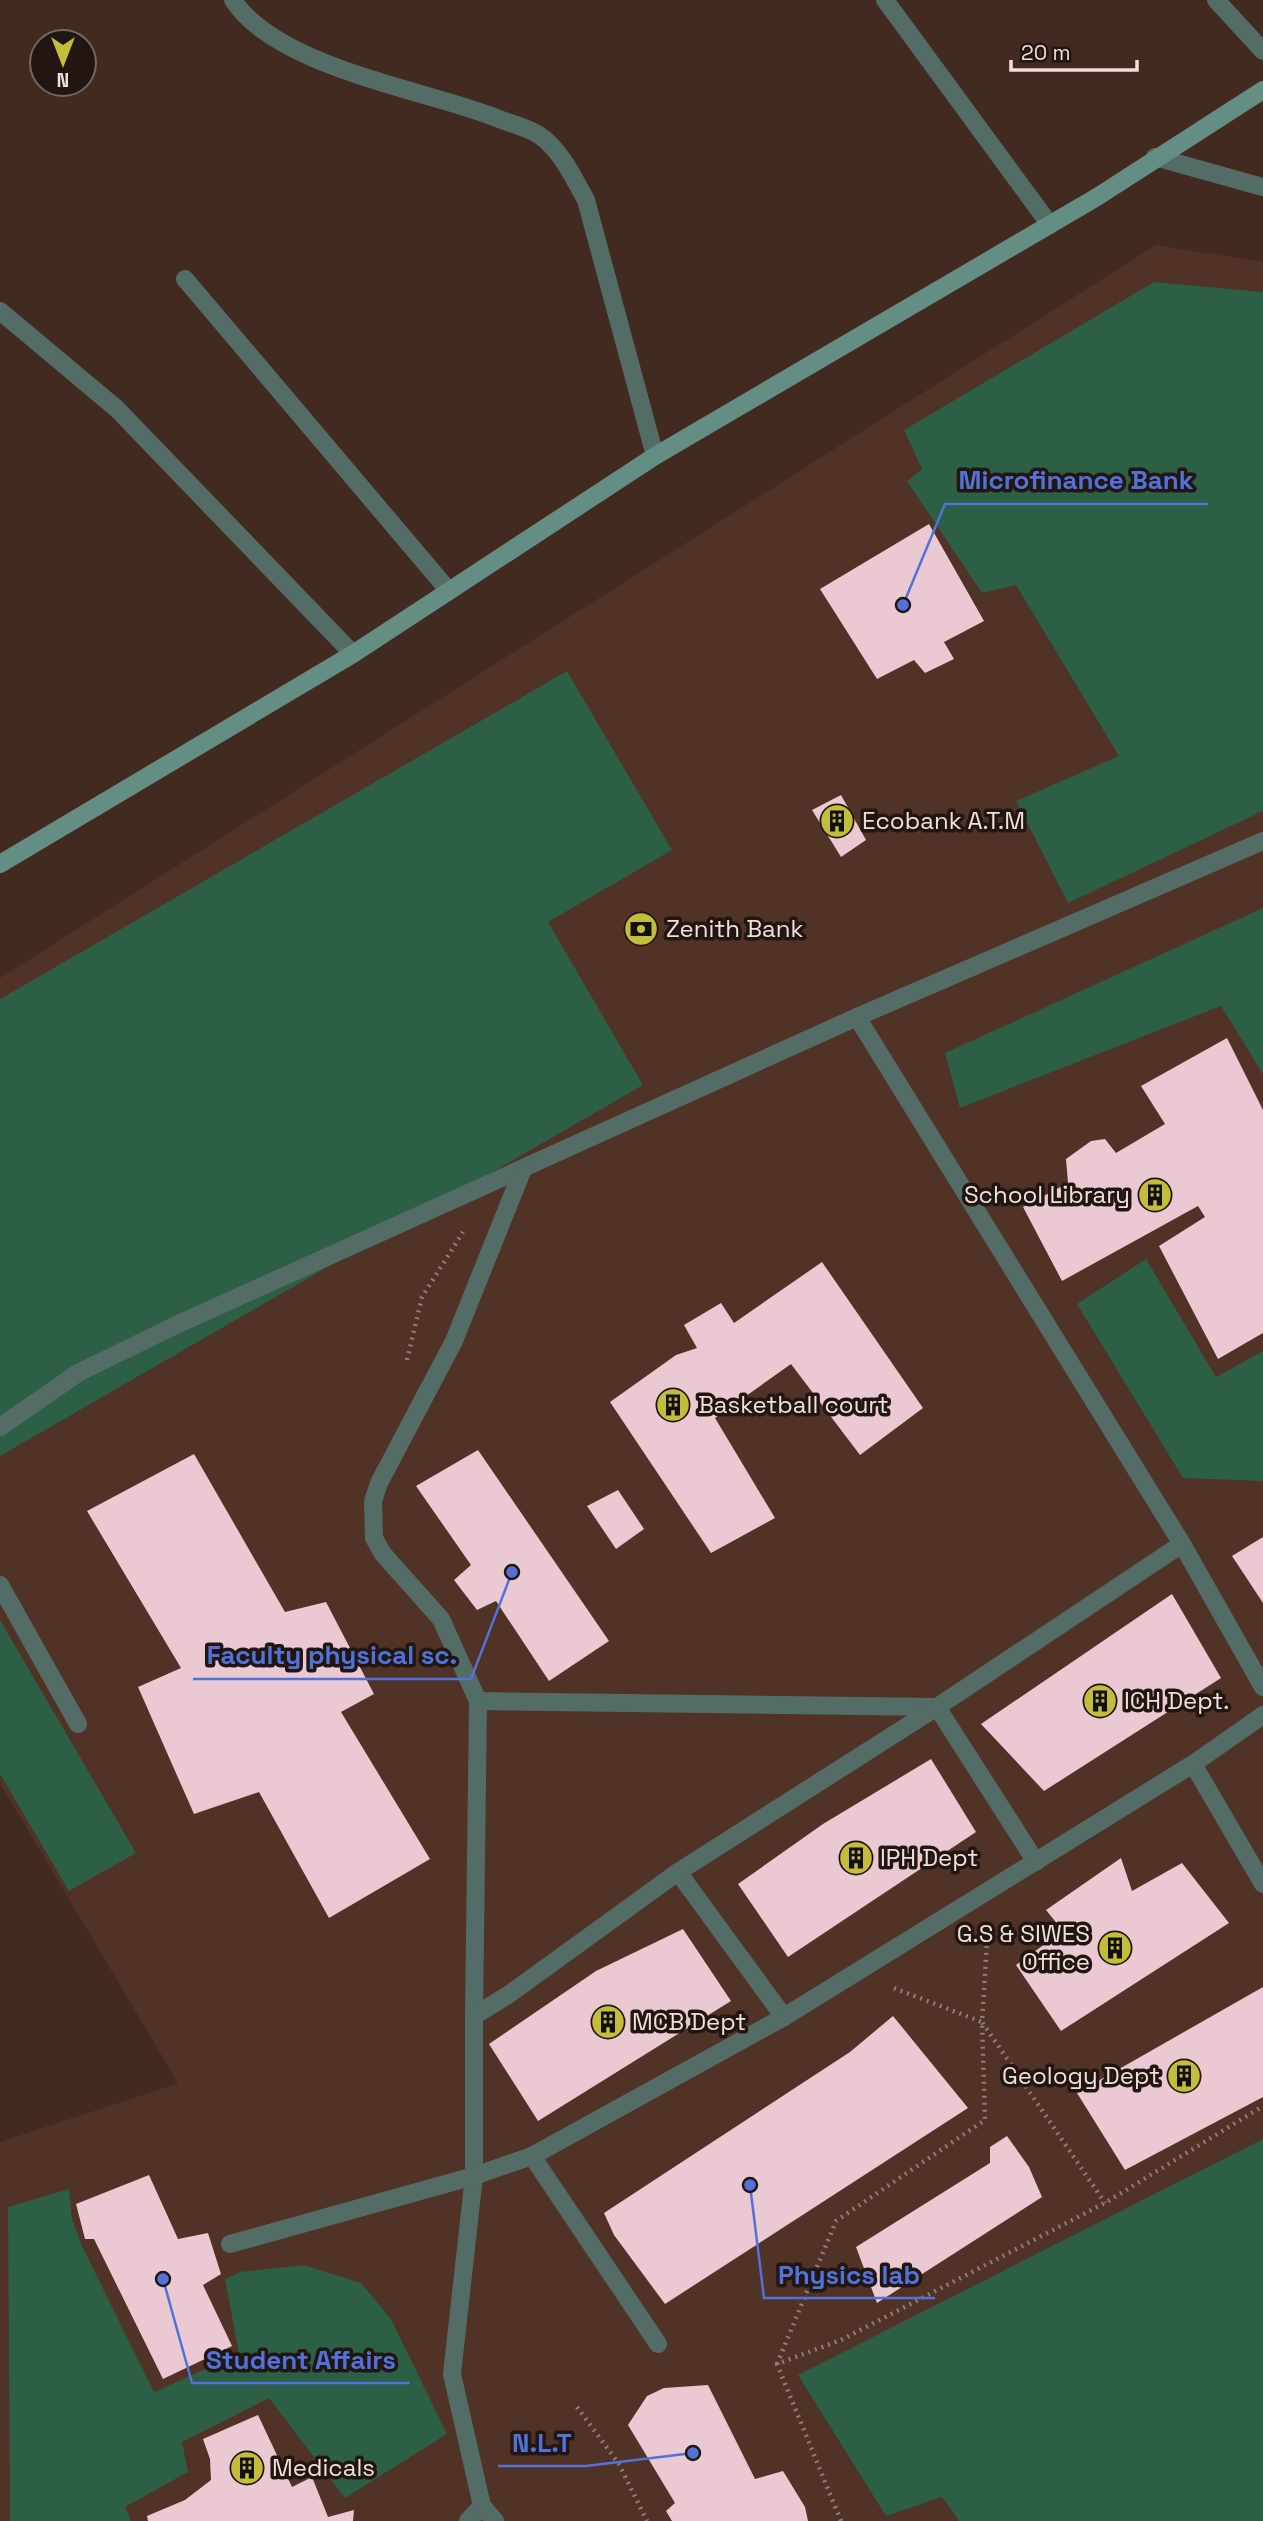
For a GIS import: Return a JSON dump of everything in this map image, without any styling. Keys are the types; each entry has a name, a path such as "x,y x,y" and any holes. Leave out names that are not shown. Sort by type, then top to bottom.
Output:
{"street":[{"path":"233,0 240,11 286,46 376,80 465,106 538,134 565,162 586,200 655,456"},
{"path":"885,0 1050,225"},
{"path":"1216,0 1263,51"},
{"path":"0,864 353,654 655,456 1050,225 1263,90"},
{"path":"1155,157 1263,187"},
{"path":"186,279 449,591"},
{"path":"0,312 117,409 353,654"},
{"path":"0,1427 78,1373 856,1017 1263,841"},
{"path":"856,1017 1182,1544 1263,1687"},
{"path":"495,2521 482,2506 452,2374 474,2176 478,1701 441,1619 383,1554 374,1538 373,1501 379,1483 454,1341 523,1169"},
{"path":"474,2015 508,1995 678,1872 937,1707 1182,1544"},
{"path":"0,1585 78,1724"},
{"path":"478,1701 937,1707"},
{"path":"937,1707 1036,1862"},
{"path":"230,2244 474,2176 532,2156 784,2017 1193,1765 1263,1715"},
{"path":"1193,1765 1263,1884"},
{"path":"678,1872 784,2017"},
{"path":"532,2156 658,2344"},
{"path":"468,2521 482,2506"}],"path":[{"path":"841,2521 777,2364 836,2221 985,2120 982,2022 991,1889"},
{"path":"855,1973 982,2022 1105,2203"},
{"path":"777,2364 841,2340 1105,2203 1263,2106"},
{"path":"577,2407 619,2464 647,2521"}],"shaded area":[{"path":"1156,245 1263,262 1263,2521 0,2521 0,2142 178,2083 0,1783 0,978"}],"green space":[{"path":"1154,282 1263,292 1263,811 1068,903 1016,801 1119,756 1016,585 982,593 907,481 922,469 904,430"},
{"path":"567,671 672,850 548,922 643,1085 0,1456 0,999"},
{"path":"1263,908 1263,1074 1221,1006 960,1108 945,1053"},
{"path":"1146,1259 1216,1377 1263,1351 1263,1481 1183,1478 1077,1304"},
{"path":"0,1620 136,1853 69,1891 0,1774"},
{"path":"1263,2139 1263,2521 959,2521 942,2497 886,2516 798,2375"},
{"path":"69,2189 72,2219 82,2246 154,2392 239,2354 225,2279 240,2272 304,2265 361,2283 391,2319 447,2434 345,2498 269,2398 182,2442 188,2472 125,2507 131,2521 10,2521 8,2207"}],"building":[{"path":"929,524 984,621 944,642 954,659 925,673 914,660 877,679 820,589"},
{"name":"Ecobank A.T.M","path":"841,795 866,840 841,857 812,810"},
{"name":"School Library","path":"1227,1038 1263,1110 1263,1333 1218,1359 1159,1246 1205,1217 1198,1206 1062,1281 1023,1207 1068,1183 1066,1159 1091,1141 1105,1139 1116,1153 1165,1124 1141,1086"},
{"name":"Basketball court","path":"822,1262 923,1408 860,1455 791,1364 715,1418 775,1518 711,1553 610,1402 676,1355 697,1348 684,1325 721,1303 734,1323"},
{"path":"478,1450 609,1641 549,1681 496,1601 477,1610 454,1580 471,1565 416,1486"},
{"path":"194,1454 285,1612 326,1602 374,1694 341,1712 430,1859 329,1918 259,1792 194,1814 138,1687 181,1668 87,1511"},
{"path":"618,1490 644,1529 616,1549 587,1506"},
{"path":"1263,1537 1263,1603 1232,1556"},
{"name":"ICH Dept.","path":"1172,1594 1221,1678 1044,1791 981,1724"},
{"name":"IPH Dept","path":"931,1759 976,1832 788,1957 738,1884 823,1824"},
{"name":"G.S & SIWES Office","path":"1121,1858 1132,1891 1182,1863 1229,1923 1061,2031 1016,1965 1063,1931 1046,1910"},
{"name":"MCB Dept","path":"683,1929 731,2001 538,2121 489,2044 596,1971"},
{"name":"Geology Dept","path":"1263,1987 1263,2097 1125,2170 1077,2093"},
{"path":"893,2016 968,2108 665,2304 614,2235 604,2213 850,2052"},
{"path":"1007,2136 1029,2167 1042,2197 877,2303 856,2247 990,2163 990,2147"},
{"path":"149,2175 178,2239 208,2233 221,2274 203,2285 232,2346 163,2379 94,2239 85,2239 76,2204"},
{"path":"708,2385 755,2479 783,2471 805,2507 808,2521 672,2521 666,2511 675,2503 628,2425 647,2396 664,2388"},
{"name":"Medicals","path":"258,2415 292,2487 312,2477 328,2517 354,2510 353,2521 148,2521 147,2516 185,2500 211,2480 210,2459 203,2439"}],"place":[{"name":"Microfinance Bank","path":"903,605"},
{"name":"Ecobank A.T.M","path":"837,821"},
{"name":"Zenith Bank","path":"641,929"},
{"name":"School Library","path":"1155,1195"},
{"name":"Basketball court","path":"673,1405"},
{"name":"Faculty physical sc.","path":"512,1572"},
{"name":"ICH Dept.","path":"1100,1701"},
{"name":"IPH Dept","path":"856,1858"},
{"name":"G.S & SIWES Office","path":"1115,1948"},
{"name":"MCB Dept","path":"608,2022"},
{"name":"Geology Dept","path":"1184,2076"},
{"name":"Physics lab","path":"750,2185"},
{"name":"Student Affairs","path":"163,2279"},
{"name":"N.L.T","path":"693,2453"},
{"name":"Medicals","path":"247,2468"}]}
